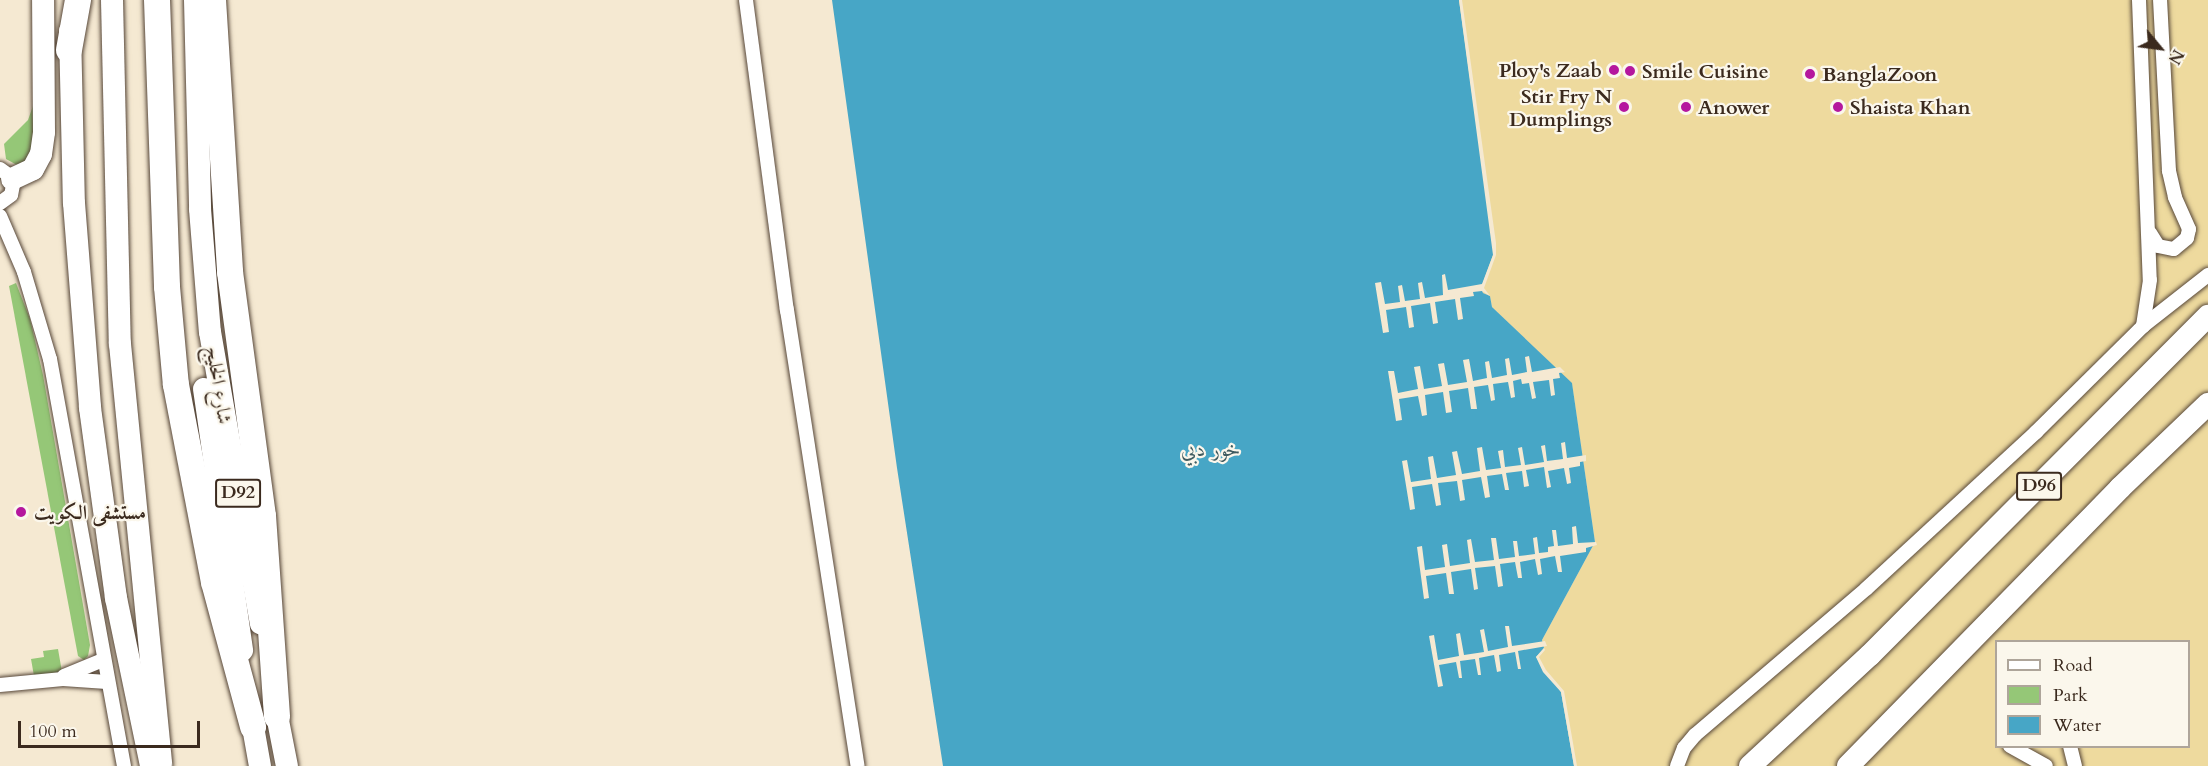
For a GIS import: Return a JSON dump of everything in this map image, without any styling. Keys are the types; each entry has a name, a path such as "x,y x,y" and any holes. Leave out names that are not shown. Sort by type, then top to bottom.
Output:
{"highway":[{"path":"69,50 78,0"},
{"path":"157,0 160,138 167,287 180,405 214,582 253,727"},
{"path":"213,0 230,272 263,516 277,717"}],"main road":[{"path":"6,182 28,173 36,165 41,154 44,132 43,0"},
{"path":"70,0 69,50 74,214 91,419 116,598 152,766"},
{"path":"112,0 120,344 161,766"},
{"path":"146,0 152,96 160,138"},
{"name":"شارع الخليج","path":"195,0 198,142 205,278 217,378 287,766"},
{"path":"205,278 201,327 203,380 260,766"},
{"name":"D96","path":"1750,766 1870,656 2208,316"},
{"path":"1848,766 2120,488 2208,404"}],"street":[{"path":"746,0 787,310 858,766"},
{"path":"2139,0 2149,231 2149,296 2143,326"},
{"path":"2149,231 2158,246 2174,249 2187,238 2189,230 2175,197 2169,171 2160,0"},
{"path":"6,182 3,222 34,300 50,359 124,766"},
{"path":"1677,766 1684,748 1695,735 1850,603 1956,506 2143,326 2208,275"},
{"path":"56,679 103,660"},
{"path":"0,685 56,679 107,682"},
{"path":"2012,748 2046,766"},
{"path":"2070,748 2075,766"}],"green space":[{"path":"34,103 32,158 17,165 6,159 4,144 28,120"},
{"path":"16,283 30,319 43,375 90,645 88,656 84,660 78,656 9,286"},
{"path":"58,649 62,672 34,676 31,659 44,657 43,651"}],"sand":[{"path":"1459,0 2208,0 2208,766 1574,766 1561,692 1543,672 1536,657 1544,648 1542,640 1595,542 1572,384 1492,307 1490,296 1483,293"}],"water":[{"name":"خور دبي","path":"832,0 1459,0 1493,244 1493,255 1481,288 1483,293 1490,296 1492,307 1572,383 1595,542 1542,640 1544,648 1536,657 1561,692 1574,766 943,766 897,468"}],"pier":[{"path":"1459,0 1462,0 1496,243 1496,255 1484,288 1490,296 1482,291 1473,292 1474,296 1460,298 1463,319 1458,320 1455,299 1435,302 1438,323 1433,324 1430,303 1411,306 1414,327 1409,328 1406,307 1386,310 1389,332 1383,333 1375,283 1381,282 1385,304 1400,302 1398,286 1402,285 1405,301 1420,299 1418,283 1422,282 1425,298 1443,295 1442,275 1445,274 1448,290 1482,284 1493,255"},
{"path":"1529,356 1532,372 1560,367 1565,372 1559,373 1560,378 1553,379 1555,395 1551,396 1549,380 1533,382 1536,398 1532,399 1529,383 1522,384 1521,379 1513,381 1515,397 1511,398 1508,382 1493,384 1495,400 1491,401 1488,385 1474,387 1477,409 1471,409 1468,388 1449,391 1452,412 1446,413 1443,392 1425,395 1427,415 1422,416 1418,396 1399,399 1402,420 1396,421 1388,371 1394,371 1398,393 1418,389 1414,367 1420,366 1424,389 1442,386 1438,364 1444,363 1448,385 1467,382 1463,360 1469,359 1473,381 1487,378 1485,362 1489,361 1492,378 1507,375 1505,359 1509,358 1512,375 1527,372 1525,357"},
{"path":"1565,442 1567,458 1586,455 1586,461 1580,462 1580,466 1569,468 1571,483 1567,484 1564,468 1548,471 1551,487 1547,488 1544,467 1526,470 1529,486 1524,487 1522,471 1506,473 1509,490 1505,490 1502,474 1487,476 1490,497 1485,498 1481,477 1462,480 1465,500 1460,501 1457,481 1438,483 1441,505 1436,506 1432,484 1412,487 1415,509 1410,510 1402,461 1407,460 1411,482 1431,479 1428,457 1433,456 1437,478 1456,475 1452,452 1457,451 1462,474 1480,471 1477,448 1482,447 1486,470 1501,468 1498,451 1503,450 1505,467 1521,465 1518,448 1522,447 1525,465 1544,462 1541,446 1545,445 1547,461 1563,459 1561,443"},
{"path":"1576,526 1578,543 1596,542 1597,545 1586,548 1586,552 1560,556 1562,572 1558,572 1555,556 1540,559 1542,574 1538,575 1535,559 1520,562 1522,578 1518,578 1515,562 1500,564 1503,586 1498,587 1495,566 1475,568 1478,589 1474,590 1471,569 1451,572 1454,594 1449,594 1446,573 1426,576 1429,598 1424,599 1417,547 1422,546 1425,570 1445,567 1442,545 1447,544 1450,566 1470,563 1467,540 1471,539 1475,562 1494,560 1491,538 1496,538 1499,559 1515,557 1513,541 1517,541 1519,556 1535,554 1533,538 1537,537 1539,553 1548,552 1548,547 1554,546 1552,530 1556,530 1558,546 1573,544 1572,527"},
{"path":"1505,626 1509,626 1512,646 1545,641 1547,646 1518,651 1521,669 1518,669 1515,652 1499,655 1501,671 1497,672 1494,655 1479,658 1481,675 1478,675 1475,659 1460,661 1462,678 1459,678 1456,662 1439,665 1443,686 1438,687 1429,636 1434,635 1438,660 1459,656 1456,634 1460,633 1464,655 1484,652 1480,630 1484,629 1488,651 1508,647"},
{"path":"1544,648 1545,650 1539,657 1546,670 1564,691 1577,766 1574,766 1561,692 1543,672 1536,657"}],"place":[{"name":"Ploy's Zaab","path":"1614,70"},
{"name":"Smile Cuisine","path":"1630,71"},
{"name":"BanglaZoon","path":"1810,74"},
{"name":"Stir Fry N Dumplings","path":"1624,107"},
{"name":"Anower","path":"1686,107"},
{"name":"Shaista Khan","path":"1838,107"},
{"name":"مستشفى الكويت","path":"21,512"}]}
